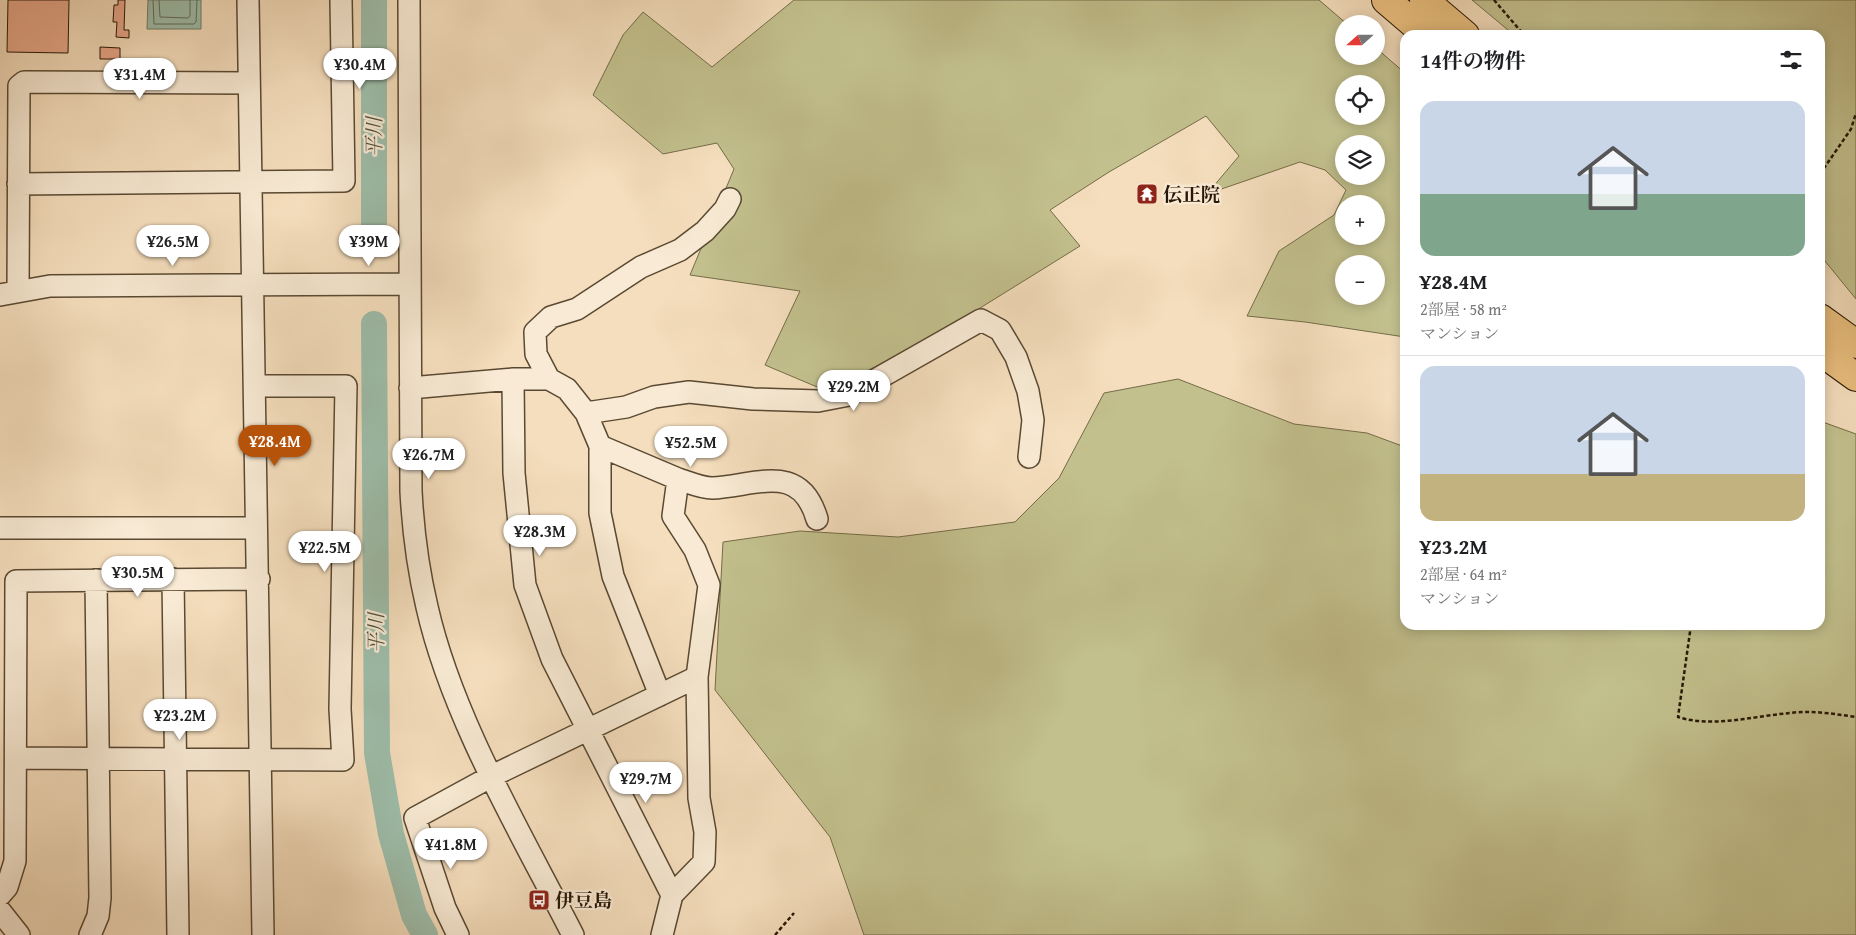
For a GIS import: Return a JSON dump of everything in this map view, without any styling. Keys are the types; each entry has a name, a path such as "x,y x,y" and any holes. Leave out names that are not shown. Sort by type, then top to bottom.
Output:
{"highway":[{"path":"1386,0 1421,30"},
{"path":"1424,0 1460,30"},
{"path":"1825,322 1856,344"},
{"path":"1825,354 1856,377"}],"street":[{"path":"248,0 259,578 263,935"},
{"path":"18,184 344,181 341,0"},
{"path":"409,0 409,284 412,513 426,607 446,670 492,776 573,935"},
{"path":"249,83 24,82 19,86 18,184 9,293 50,286 409,284"},
{"path":"549,379 536,354 534,332 550,317 577,309 641,268 680,250 705,231 725,209 730,199"},
{"path":"586,413 626,407 654,397 689,392 762,400 818,401 849,395 981,320 1000,330 1016,357 1028,391 1033,420 1028,457"},
{"path":"410,388 549,379 567,389 586,413 600,446 600,513 614,576 660,695"},
{"path":"513,380 514,473 525,586 552,659 672,894"},
{"path":"16,758 343,760 340,709 346,386 255,386"},
{"path":"600,446 678,479 710,488 785,480 803,491 813,507 817,519"},
{"path":"662,935 672,894 704,862 705,832 699,798 697,677 709,585 695,550 673,516 678,479"},
{"path":"0,528 246,528"},
{"path":"0,895 7,887 15,861 16,581 259,578"},
{"path":"173,579 178,935"},
{"path":"90,935 98,916 100,898 96,580"},
{"path":"458,935 445,908 415,818 492,776 697,677"},
{"path":"0,911 19,935"}],"path":[{"path":"1494,0 1520,30"},
{"path":"1825,167 1851,129 1856,112"},
{"path":"1689,630 1678,717 1730,721 1791,713 1820,712 1856,717"},
{"path":"776,935 794,913"}],"shaded area":[{"path":"794,0 1319,0 1336,15 1335,65 1385,65 1385,56 1400,69 1400,336 1305,322 1247,316 1279,251 1335,213 1335,245 1385,245 1385,195 1344,195 1346,190 1341,185 1385,185 1385,135 1335,135 1335,180 1325,170 1300,162 1207,194 1239,156 1206,116 1109,172 1050,210 1080,246 964,318 829,392 765,365 800,291 690,275 734,169 717,143 663,154 593,95 623,35 643,12 712,67"},
{"path":"1472,0 1856,0 1856,299 1825,261 1825,30 1508,30"},
{"path":"1178,379 1294,424 1367,433 1400,445 1400,630 1825,630 1825,423 1856,434 1856,935 864,935 830,837 715,690 723,542 800,531 898,537 1015,522 1059,478 1104,393"}],"water":[{"path":"148,0 201,0 201,29 147,29"}],"building":[{"path":"8,0 69,0 68,53 7,52"},
{"path":"118,0 125,0 124,30 129,30 129,38 116,37 117,22 113,22 114,5 118,5"},
{"path":"100,47 120,48 120,59 100,59"}],"waterway":[{"name":"平川","path":"374,0 374,244"},
{"name":"平川","path":"374,324 377,753 391,834 414,915 425,935"}],"place":[{"name":"伝正院","path":"1147,194"},
{"name":"伊豆島","path":"539,900"}]}
